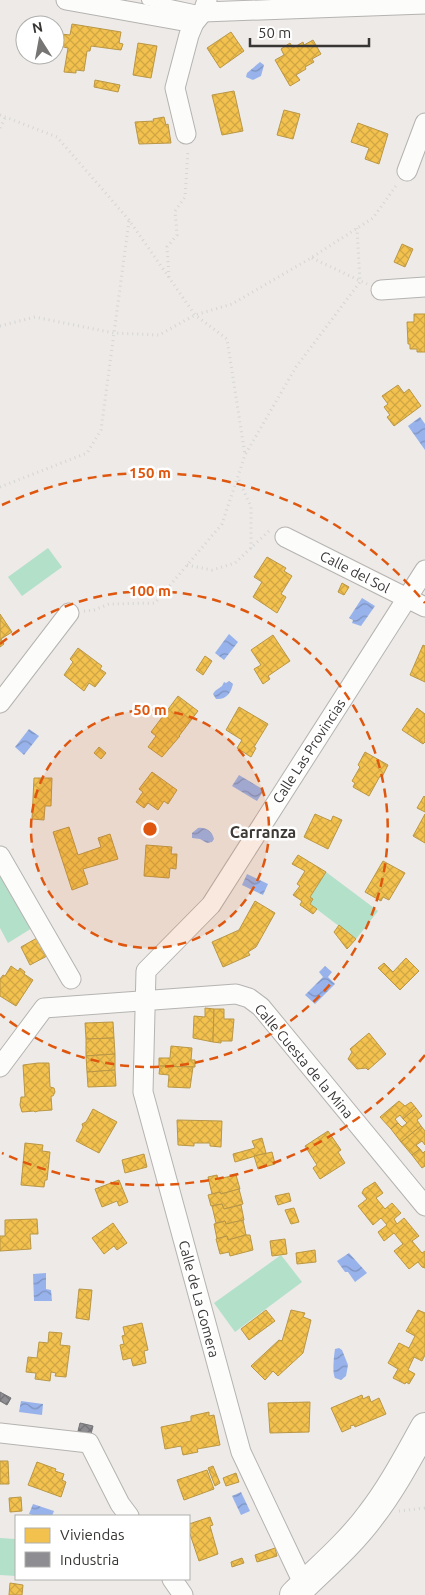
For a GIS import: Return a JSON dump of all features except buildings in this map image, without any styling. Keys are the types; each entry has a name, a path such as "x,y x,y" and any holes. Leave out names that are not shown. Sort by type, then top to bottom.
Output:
{"main road":[{"path":"299,1590 349,1542 371,1516 395,1481 425,1427"}],"street":[{"path":"66,0 202,12 425,4"},
{"path":"186,134 176,88 189,35 202,12"},
{"path":"407,171 425,123"},
{"path":"381,290 425,287"},
{"name":"Calle del Sol","path":"277,534 425,607"},
{"name":"Calle Las Provincias","path":"145,1001 146,972 211,905 425,570"},
{"path":"0,703 69,613"},
{"path":"0,856 71,979"},
{"name":"Calle Cuesta de la Mina","path":"0,1068 44,1008 236,994 249,998 261,1007 425,1206"},
{"name":"Calle de La Gomera","path":"145,1001 143,1092 145,1102 241,1452 299,1590"},
{"path":"0,1433 89,1442 120,1504 128,1515"},
{"path":"173,1580 183,1595"}],"lane":[{"path":"147,0 202,12"}],"path":[{"path":"0,116 57,137 129,220 194,315 227,339 246,455"},
{"path":"0,128 5,118"},
{"path":"169,278 167,247 176,235 175,211 185,197 188,145 186,134"},
{"path":"0,326 34,317 114,333 159,335 194,315 232,304 311,258 373,218 407,171"},
{"path":"0,487 87,453 101,430 129,220"},
{"path":"69,613 94,610 109,604 155,603 222,524 246,455 296,367 360,282 357,228"},
{"path":"311,258 381,290"},
{"path":"238,479 251,507 251,549"},
{"path":"187,564 212,570 235,563 251,549 277,534"}],"green space":[{"path":"48,548 62,567 22,596 8,577"},
{"path":"0,872 32,928 8,943 0,928"},
{"path":"326,872 378,911 356,939 310,904 313,899 310,897"},
{"path":"281,1255 302,1282 235,1332 214,1303"},
{"path":"0,1538 15,1539 15,1576 0,1575"}],"water":[{"path":"260,62 264,65 261,76 253,80 246,77 247,73"},
{"path":"420,417 425,424 425,450 408,426"},
{"path":"362,598 375,606 361,626 352,623 353,620 349,618"},
{"path":"229,634 238,642 224,660 215,653"},
{"path":"229,681 233,684 229,693 223,698 216,699 213,694 215,691 224,682"},
{"path":"29,729 39,736 24,755 15,747"},
{"path":"239,775 264,790 257,801 232,786"},
{"path":"198,828 204,828 210,832 214,839 212,842 207,843 200,839 192,838 192,833"},
{"path":"247,874 268,884 263,895 242,885"},
{"path":"325,966 332,972 328,977 335,984 315,1004 305,995 323,977 319,972"},
{"path":"349,1253 367,1273 355,1282 337,1261"},
{"path":"46,1273 46,1289 51,1290 52,1301 34,1301 33,1274"},
{"path":"339,1348 342,1350 348,1365 346,1376 341,1380 335,1378 334,1372 335,1349"},
{"path":"21,1401 43,1404 42,1415 19,1412"},
{"path":"241,1492 250,1511 241,1515 232,1496"},
{"path":"33,1504 54,1511 52,1515 29,1514"}],"district":[{"name":"Carranza","path":"263,832"}]}
